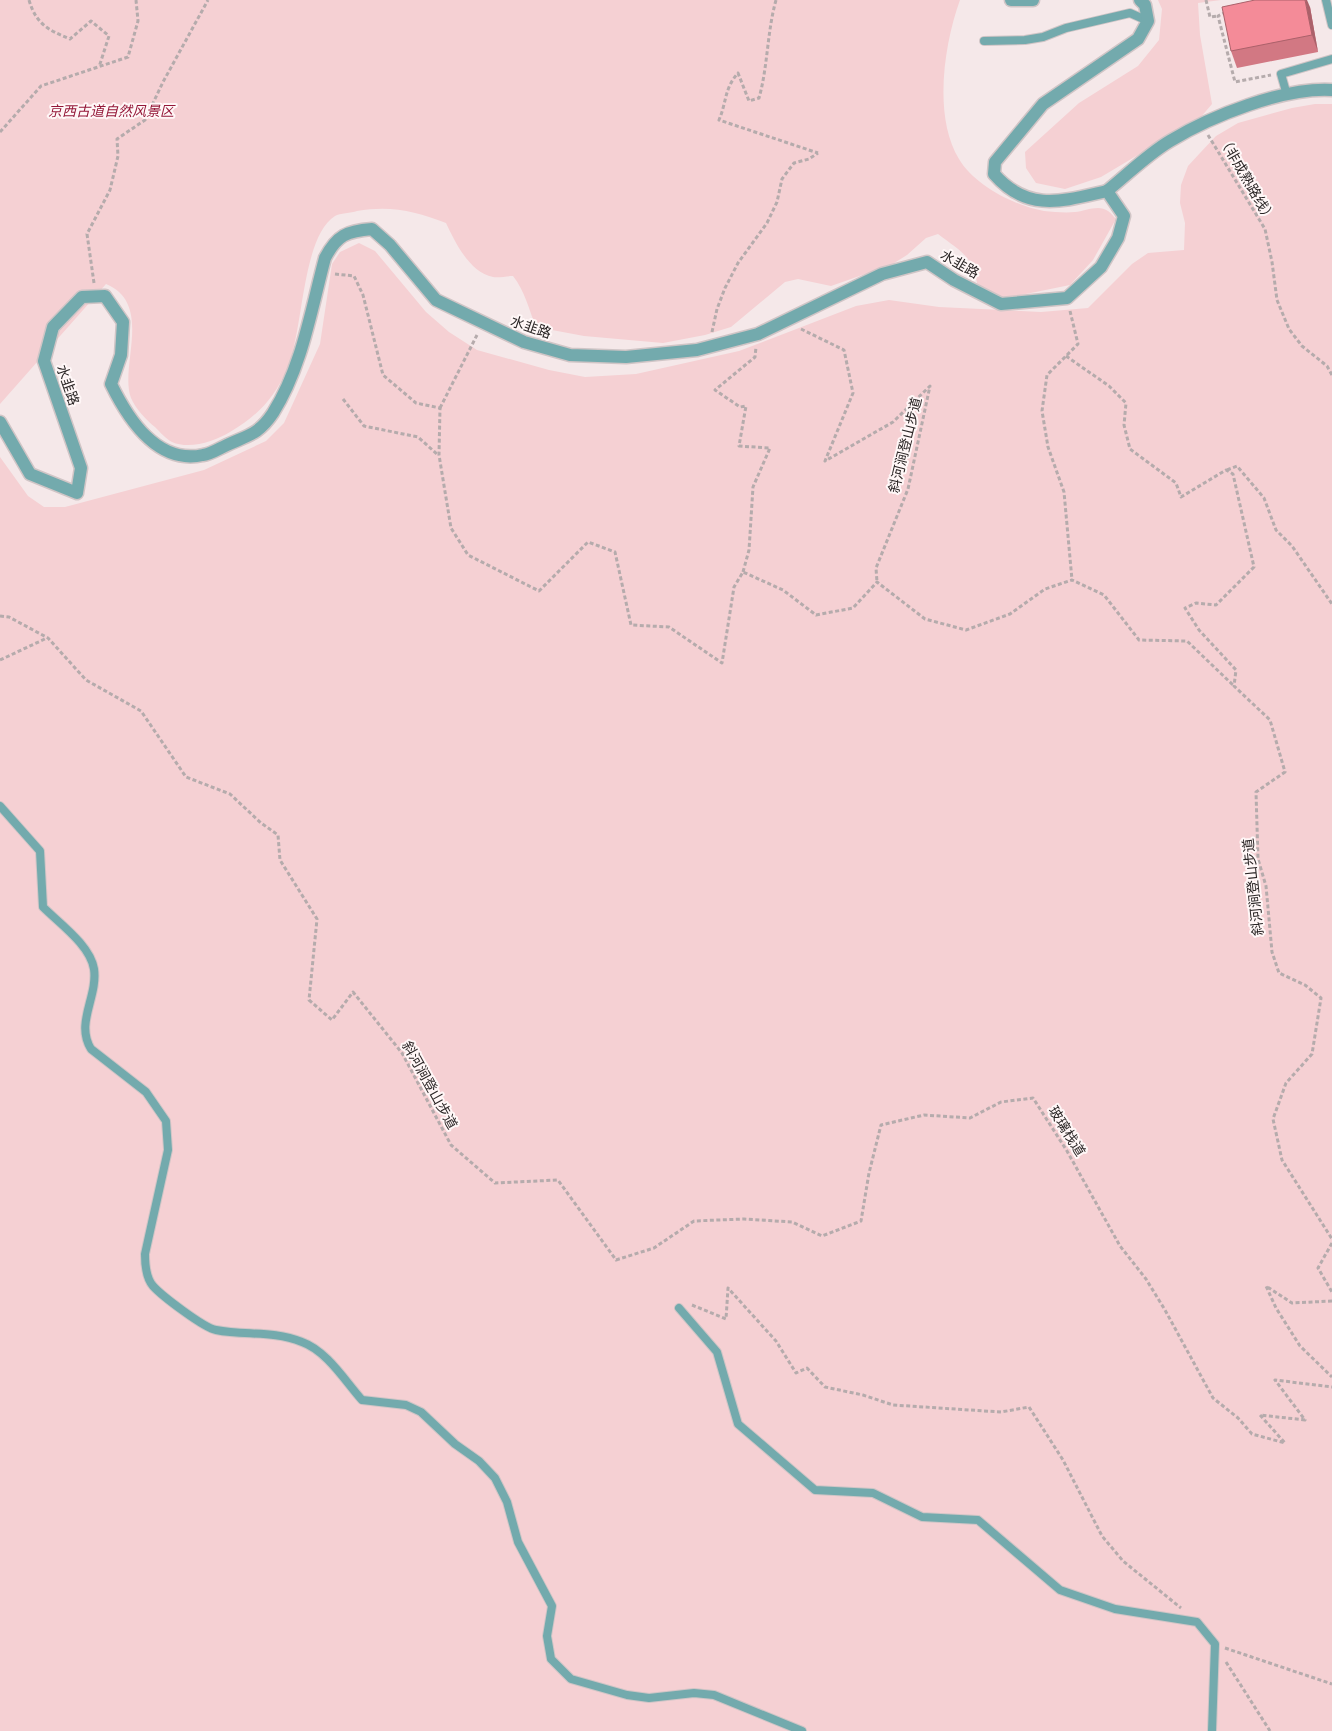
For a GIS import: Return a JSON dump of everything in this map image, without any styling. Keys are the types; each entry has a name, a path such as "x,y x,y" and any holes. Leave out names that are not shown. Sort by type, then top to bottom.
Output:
{"street":[{"path":"1010,0 1032,0"},
{"path":"1140,0 1145,5 1148,22 1138,39 1043,104 995,162 994,174 1005,186 1024,196 1057,202 1107,190 1170,141 1247,104 1315,89 1332,90"},
{"path":"1067,298 1101,267 1118,238 1124,216 1107,190"},
{"name":"水韭路","path":"0,422 30,474 77,493 81,468 44,361 53,327 82,297 105,296 123,322 121,355 112,384 125,413 153,444 177,456 203,455 254,435 272,414 293,374 321,273 333,243 352,230 372,229 390,245 436,300 482,324 524,342 570,355 626,357 709,346 758,334 882,274 927,262 954,280 1001,304 1067,298"}],"lane":[{"path":"1326,0 1332,25"},
{"path":"984,40 1024,40 1043,37 1066,28 1130,13 1148,22"},
{"path":"1287,95 1282,74 1332,60"},
{"path":"0,806 40,851 43,907 83,947 94,968 94,985 84,1030 86,1041 91,1049 146,1092 166,1121 168,1150 145,1254 146,1270 153,1286 178,1307 214,1330 274,1333 304,1342 326,1358 362,1400 406,1405 421,1412 455,1444 479,1460 495,1478 507,1502 518,1542 552,1606 547,1636 551,1659 571,1680 627,1696 649,1698 694,1693 714,1695 802,1731"},
{"path":"679,1308 717,1352 738,1424 814,1490 874,1493 922,1517 978,1520 1060,1590 1114,1609 1197,1622 1215,1644 1212,1731"}],"path":[{"path":"29,0 33,13 48,30 70,39 91,21 109,36 98,67"},
{"path":"0,132 41,86 128,57 138,21 136,0"},
{"path":"96,296 87,234 110,190 118,156 117,139 145,120 162,82 208,0"},
{"path":"709,346 717,309 725,288 738,263 768,223 777,202 782,179 794,163 809,159 818,153 719,120 724,107 728,85 738,73 749,101 759,98 767,60 771,20 776,0"},
{"path":"1206,0 1210,17 1218,16 1233,9"},
{"path":"1218,16 1235,82 1282,74"},
{"name":"（非成熟路线）","path":"1202,126 1265,229 1272,262 1276,300 1290,329 1302,346 1328,366 1332,375"},
{"path":"321,273 354,276 363,295 382,375 416,403 440,408"},
{"path":"1067,298 1078,344 1047,375 1042,411 1048,447 1064,492 1072,580"},
{"name":"斜河涧登山步道","path":"780,323 792,325 844,350 853,392 826,462 893,422 930,386 908,489 876,568 877,582"},
{"path":"482,324 460,373 440,408 439,455 451,528 468,555 539,590 588,542 600,545 616,552 630,625 669,627 722,663 734,587 743,572 749,550 753,487 770,448 740,446 746,406 740,407 715,390 755,357 758,334"},
{"path":"1066,356 1109,386 1126,403 1124,425 1130,449 1176,483 1181,498 1226,470 1237,466 1264,498 1276,530 1292,546 1332,604"},
{"path":"343,398 364,426 418,437 439,455"},
{"path":"1226,470 1233,474 1254,567 1216,605 1196,603 1185,608 1199,630 1236,670 1234,686"},
{"path":"743,572 783,590 816,615 853,608 877,582 925,619 966,630 1010,614 1045,589 1072,580 1104,595 1139,640 1187,641 1234,686"},
{"path":"0,616 9,617 48,638"},
{"path":"0,660 48,638"},
{"name":"斜河涧登山步道","path":"48,638 86,680 141,711 186,777 230,794 261,823 278,835 280,860 317,919 310,1000 332,1020 352,992 402,1053 451,1145 494,1183 558,1180 616,1260 654,1248 694,1221 744,1219 792,1222 822,1236 861,1222 869,1173 881,1125"},
{"name":"斜河涧登山步道","path":"1234,686 1270,720 1285,772 1256,792 1258,859 1266,886 1272,952 1279,973 1305,985 1322,998 1312,1054 1286,1083 1273,1119 1282,1160 1332,1239"},
{"name":"玻璃栈道","path":"881,1125 924,1115 970,1118 1001,1102 1033,1098 1067,1152 1120,1246 1146,1279 1165,1310 1213,1398 1238,1418 1252,1434 1286,1443 1260,1415 1305,1420 1275,1380 1332,1387"},
{"path":"1332,1243 1318,1268 1332,1292"},
{"path":"1332,1301 1292,1303 1266,1286 1276,1308 1300,1346 1332,1377"},
{"path":"688,1304 705,1309 726,1319 728,1288 776,1341 796,1373 807,1368 825,1387 863,1395 893,1405 953,1411 1001,1412 1030,1406 1063,1460 1102,1536 1123,1562 1158,1587 1197,1622"},
{"path":"1215,1644 1332,1684"},
{"path":"1215,1644 1270,1731"}],"green space":[{"name":"京西古道自然风景区","path":"0,0 960,0 949,38 944,80 946,123 951,142 959,159 985,186 1021,204 1044,211 1060,212 1100,208 1108,211 1116,219 1093,260 1070,285 992,301 979,294 974,272 967,258 938,234 926,238 907,255 891,265 831,286 798,279 785,282 731,327 705,335 663,343 584,336 536,327 524,294 513,276 493,277 477,270 464,256 446,223 413,212 392,209 369,209 340,214 335,216 324,227 316,244 309,264 293,352 282,380 270,398 248,420 224,435 194,445 179,444 172,442 148,421 138,410 131,398 128,385 132,320 128,306 120,293 106,284 0,404"},
{"path":"1158,0 1221,0 1198,3 1200,35 1212,104 1200,118 1101,177 1065,189 1036,183 1026,168 1025,152 1079,103 1138,66 1159,40 1162,9"},
{"path":"1315,104 1332,104 1332,1731 0,1731 0,457 28,496 44,507 65,507 204,470 266,441 284,423 320,344 332,264 340,252 359,243 375,251 426,312 449,332 477,350 549,370 585,377 636,374 739,351 856,306 889,300 939,307 1041,312 1088,308 1132,264 1148,253 1184,250 1185,223 1180,203 1181,185 1188,166 1216,136 1238,123 1292,108"}],"building":[{"path":"1255,0 1305,0 1312,35 1231,51 1222,7"}]}
